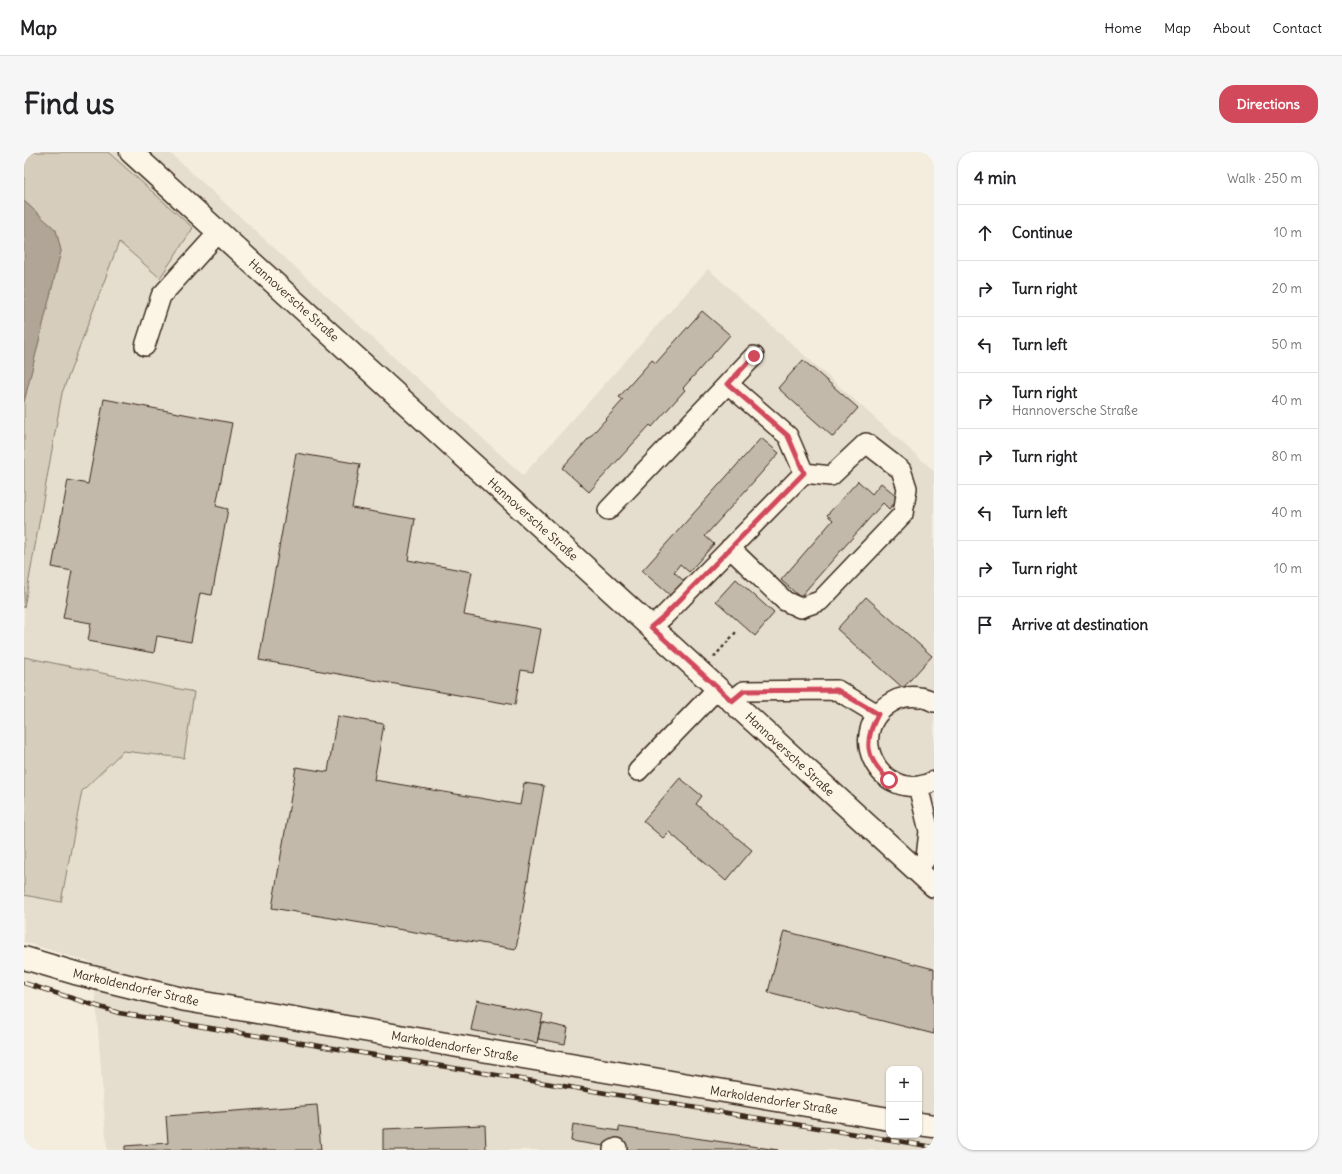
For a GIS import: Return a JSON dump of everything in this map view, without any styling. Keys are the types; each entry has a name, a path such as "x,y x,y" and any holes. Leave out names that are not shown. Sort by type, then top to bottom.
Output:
{"main road":[{"name":"Hannoversche Straße","path":"131,152 934,886"},
{"name":"Markoldendorfer Straße","path":"24,958 75,973 186,1000 886,1118"},
{"path":"922,1124 934,1126"}],"lane":[{"path":"145,346 161,296 219,232"},
{"path":"608,510 754,356"},
{"path":"728,384 788,436 804,473"},
{"path":"730,548 785,601 800,608 820,601 903,514 907,488 901,470 866,443 831,476 804,473"},
{"path":"651,627 664,616 804,473"},
{"path":"638,771 725,695 744,691 837,690 878,714"},
{"path":"917,871 926,858 932,833 926,784 903,786 889,780 878,770 874,763 868,742 870,727 878,714 888,704 902,698 917,696 934,702"}],"path":[{"path":"711,661 737,631"}],"shaded area":[{"path":"24,152 108,152 193,228 160,278 119,242 62,393 24,608 24,402 61,251 56,230 24,201"},
{"path":"108,152 169,152 523,475 708,269 934,471 934,1150 107,1150 93,963 24,942 24,895 61,902 83,791 123,751 184,758 194,692 24,657 24,608 62,393 119,242 160,278 193,228"},
{"path":"24,201 56,230 61,251 24,402"},
{"path":"24,657 194,692 184,758 123,751 82,791 61,902 24,895"}],"building":[{"path":"702,311 730,335 683,388 685,390 652,427 650,425 589,492 562,468 623,400 619,397 652,360 656,363"},
{"path":"803,360 858,408 833,437 778,388"},
{"path":"104,399 232,423 216,506 228,509 212,595 200,593 191,642 157,636 154,653 88,641 91,623 63,618 72,571 52,567 68,480 88,484"},
{"path":"761,438 779,453 705,536 714,544 689,572 680,564 674,572 684,581 671,596 642,571"},
{"path":"296,453 360,464 352,508 415,519 408,560 472,572 464,615 541,629 533,672 521,670 515,705 259,660"},
{"path":"858,481 872,494 881,483 899,498 889,509 883,503 800,597 781,580 833,520 827,515"},
{"path":"736,579 774,613 755,636 716,601"},
{"path":"866,597 932,656 903,688 837,629"},
{"path":"337,716 384,724 374,780 520,805 524,783 544,786 516,949 272,908 296,767 328,772"},
{"path":"680,778 702,796 696,804 752,850 726,881 669,832 663,838 643,821"},
{"path":"784,931 934,969 934,1034 768,992"},
{"path":"477,1000 543,1014 537,1043 471,1030"},
{"path":"541,1022 568,1028 565,1044 538,1039"},
{"path":"317,1105 321,1150 125,1150 125,1146 168,1143 166,1116"},
{"path":"573,1124 619,1131 619,1127 778,1150 617,1150 617,1148 571,1141"},
{"path":"485,1125 486,1150 383,1150 383,1129"}],"railway":[{"path":"24,983 119,1013 934,1147"}],"route":[{"path":"754,356 728,384 788,436 804,473 664,616 651,627 732,701 744,691 837,690 878,714 870,727 868,742 871,756 878,770 889,780"}]}
